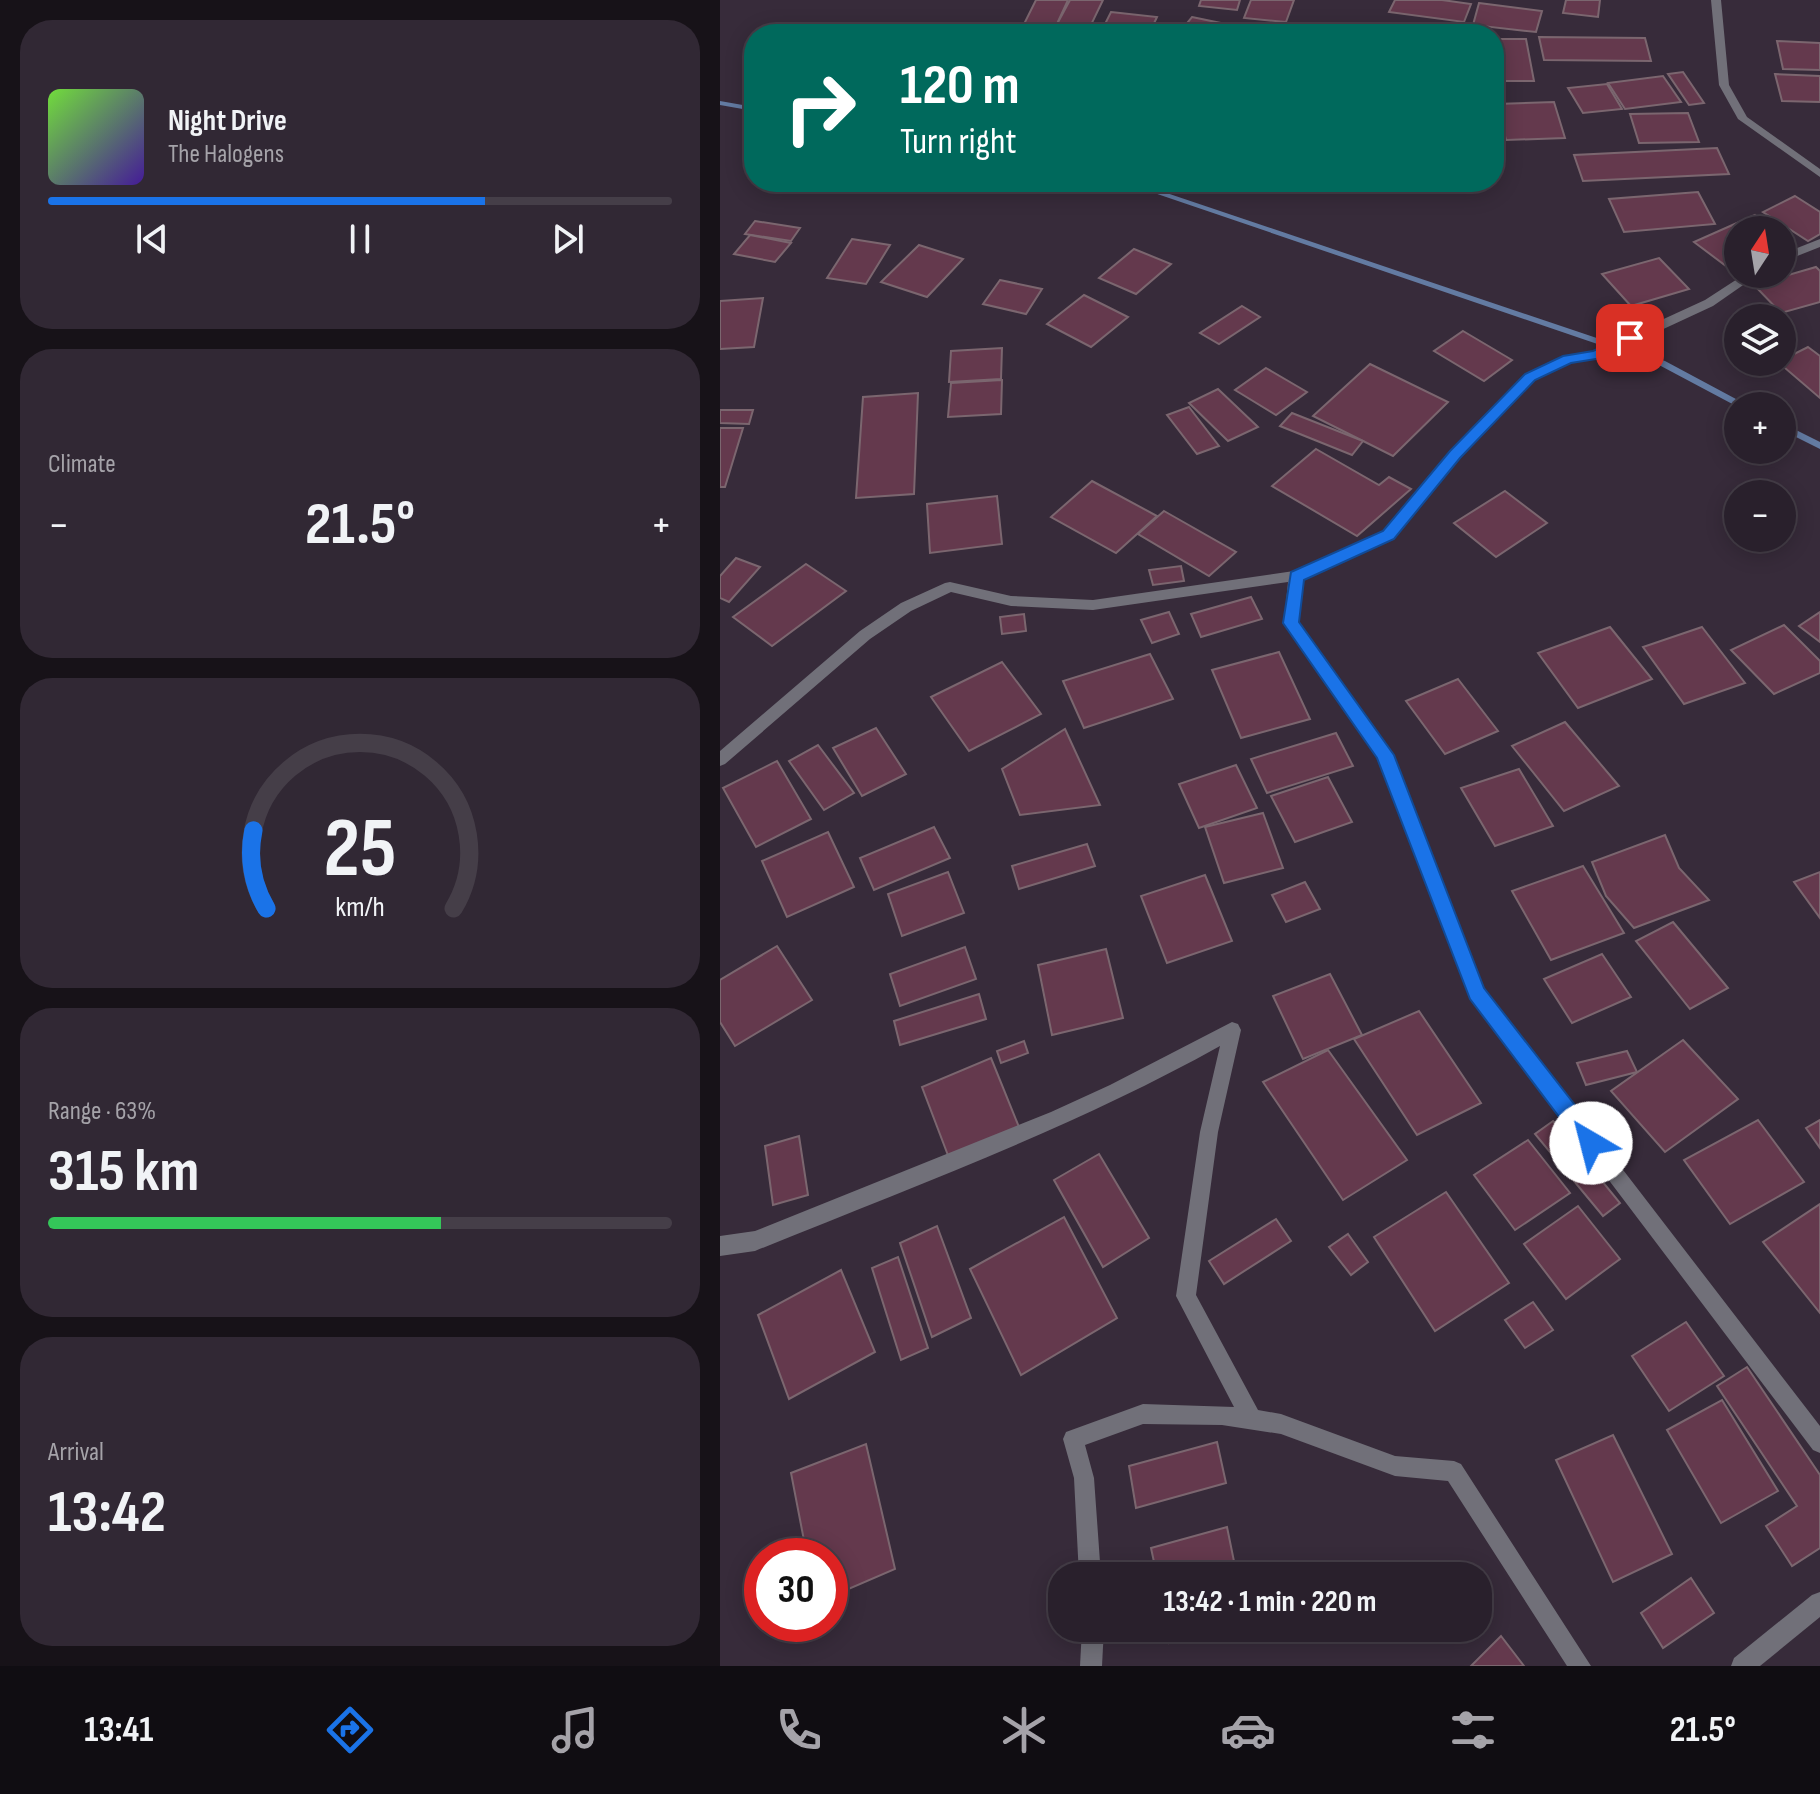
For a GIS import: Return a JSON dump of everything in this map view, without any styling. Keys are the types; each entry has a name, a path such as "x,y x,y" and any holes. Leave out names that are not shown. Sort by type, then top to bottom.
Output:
{"street":[{"path":"1716,0 1724,85 1743,119 1820,174"},
{"path":"1796,252 1820,243"},
{"path":"720,760 865,635 906,607 950,587 1011,601 1093,605 1296,576 1389,535 1455,455 1530,377 1568,359 1597,355 1709,303 1732,288"},
{"path":"1296,576 1291,623 1385,755 1477,993 1820,1443"},
{"path":"720,1246 755,1241 1084,1106 1164,1070 1232,1030 1209,1132 1186,1296 1252,1420"},
{"path":"1089,1562 1084,1478 1073,1439 1143,1414 1222,1415 1281,1424 1395,1466 1454,1471 1580,1666"},
{"path":"1742,1666 1820,1603"},
{"path":"1091,1666 1092,1642"}],"building":[{"path":"1036,0 1068,0 1057,24 1024,24"},
{"path":"1070,0 1103,0 1091,24 1057,24"},
{"path":"1201,0 1240,0 1237,10 1199,6"},
{"path":"1251,0 1294,0 1286,22 1244,18"},
{"path":"1395,0 1442,0 1471,4 1464,22 1389,12"},
{"path":"1566,0 1600,0 1598,17 1563,13"},
{"path":"1479,3 1542,11 1536,32 1504,28 1504,24 1473,24"},
{"path":"1111,12 1157,17 1154,24 1105,24"},
{"path":"1192,17 1225,24 1186,24"},
{"path":"1539,37 1645,38 1651,61 1544,60"},
{"path":"1504,39 1526,39 1534,81 1504,81"},
{"path":"1777,41 1820,43 1820,70 1783,69"},
{"path":"1683,72 1704,103 1689,105 1668,74"},
{"path":"1775,74 1820,76 1820,102 1782,101"},
{"path":"1663,76 1681,102 1625,109 1608,83"},
{"path":"1607,84 1622,109 1583,113 1568,88"},
{"path":"1554,102 1565,138 1506,140 1504,104"},
{"path":"1688,113 1699,142 1639,143 1630,114"},
{"path":"1717,148 1729,174 1583,181 1574,155"},
{"path":"1698,192 1715,224 1624,232 1609,199"},
{"path":"1795,196 1820,212 1820,234 1808,241 1796,233 1796,216 1769,216 1763,212"},
{"path":"755,221 800,228 791,241 745,234"},
{"path":"1724,229 1724,264 1694,242"},
{"path":"750,235 791,243 775,262 734,254"},
{"path":"852,239 890,245 866,284 827,278"},
{"path":"919,245 963,259 927,297 881,282"},
{"path":"1134,249 1171,264 1136,294 1099,278"},
{"path":"1659,258 1689,289 1631,306 1602,274"},
{"path":"1816,267 1820,271 1820,302 1796,309 1796,304 1772,304 1757,288 1796,288 1796,273"},
{"path":"1000,280 1042,289 1026,314 983,304"},
{"path":"1084,295 1128,317 1091,347 1047,324"},
{"path":"763,298 754,347 720,349 720,301"},
{"path":"1242,306 1260,317 1219,344 1200,333"},
{"path":"1463,331 1512,360 1484,381 1434,351"},
{"path":"1808,347 1820,356 1820,398 1794,376 1796,353"},
{"path":"1002,348 1001,379 949,382 951,351"},
{"path":"1370,364 1448,402 1393,456 1313,416"},
{"path":"1266,368 1307,392 1276,415 1235,390"},
{"path":"1002,380 1001,414 948,417 951,383"},
{"path":"1218,389 1258,427 1228,441 1189,403"},
{"path":"918,393 914,494 856,498 863,397"},
{"path":"1189,407 1219,446 1197,454 1167,415"},
{"path":"720,410 753,410 749,424 720,423"},
{"path":"1292,413 1363,441 1352,455 1280,426"},
{"path":"720,428 743,428 725,487 720,487"},
{"path":"1316,449 1379,485 1389,477 1411,489 1357,536 1272,486"},
{"path":"1092,481 1157,516 1116,553 1051,517"},
{"path":"1505,491 1547,523 1496,557 1454,523"},
{"path":"997,496 1002,544 930,553 927,504"},
{"path":"1164,511 1236,552 1209,576 1138,534"},
{"path":"736,558 760,567 729,602 720,598 720,576"},
{"path":"806,564 846,591 772,646 733,617"},
{"path":"1181,566 1184,581 1153,585 1149,570"},
{"path":"1251,597 1262,619 1201,637 1191,614"},
{"path":"1169,612 1179,634 1152,643 1141,620"},
{"path":"1820,612 1820,642 1799,626"},
{"path":"1024,614 1026,631 1002,634 1000,617"},
{"path":"1784,625 1820,661 1820,673 1774,694 1731,650"},
{"path":"1610,627 1652,679 1578,708 1538,653"},
{"path":"1702,627 1745,683 1684,704 1643,647"},
{"path":"1279,652 1310,719 1241,738 1212,670"},
{"path":"1150,654 1173,699 1084,728 1063,681"},
{"path":"1002,662 1041,714 969,751 931,697"},
{"path":"1458,679 1498,731 1445,754 1406,701"},
{"path":"1565,722 1619,786 1564,811 1512,746"},
{"path":"876,728 906,774 862,796 833,748"},
{"path":"1065,729 1100,805 1020,815 1002,769"},
{"path":"1336,733 1353,766 1267,793 1251,759"},
{"path":"818,745 854,793 824,810 789,761"},
{"path":"777,761 811,819 756,847 723,788"},
{"path":"1236,765 1257,808 1199,828 1179,784"},
{"path":"1519,769 1553,826 1495,846 1461,788"},
{"path":"1328,777 1352,822 1295,842 1271,796"},
{"path":"1263,813 1283,868 1224,883 1205,827"},
{"path":"934,827 950,858 874,890 860,858"},
{"path":"828,832 854,887 787,917 762,861"},
{"path":"1665,835 1679,868 1709,900 1634,928 1606,896 1592,862"},
{"path":"1087,844 1095,866 1019,889 1012,866"},
{"path":"1583,866 1624,933 1551,960 1512,891"},
{"path":"948,872 964,913 902,936 888,894"},
{"path":"1820,872 1820,918 1794,882"},
{"path":"1205,875 1232,941 1167,963 1141,896"},
{"path":"1305,882 1320,909 1286,922 1272,895"},
{"path":"1673,922 1728,988 1690,1009 1636,941"},
{"path":"777,946 812,1000 735,1046 720,1022 720,980"},
{"path":"965,947 976,979 900,1006 890,974"},
{"path":"1106,949 1123,1018 1052,1035 1038,965"},
{"path":"1602,954 1631,997 1572,1023 1544,979"},
{"path":"1330,974 1362,1035 1303,1059 1273,996"},
{"path":"979,994 986,1019 900,1045 894,1021"},
{"path":"1419,1011 1481,1103 1417,1135 1354,1039"},
{"path":"1683,1040 1738,1099 1665,1152 1611,1091"},
{"path":"1024,1041 1028,1053 1001,1063 997,1051"},
{"path":"1328,1050 1407,1160 1343,1200 1263,1082"},
{"path":"1627,1051 1637,1072 1586,1085 1577,1063"},
{"path":"991,1058 1019,1127 949,1158 922,1087"},
{"path":"1758,1120 1804,1182 1730,1224 1684,1160"},
{"path":"1820,1120 1820,1148 1806,1128"},
{"path":"1553,1121 1620,1203 1603,1216 1535,1134"},
{"path":"799,1136 808,1195 773,1205 765,1146"},
{"path":"1528,1140 1570,1193 1515,1230 1474,1175"},
{"path":"1099,1154 1149,1238 1103,1267 1054,1180"},
{"path":"1446,1192 1509,1283 1435,1331 1374,1237"},
{"path":"1820,1204 1820,1313 1763,1242"},
{"path":"1578,1206 1620,1259 1566,1299 1524,1244"},
{"path":"1064,1217 1117,1318 1021,1375 970,1269"},
{"path":"1276,1219 1291,1241 1224,1284 1209,1261"},
{"path":"937,1226 971,1318 932,1337 900,1243"},
{"path":"1348,1234 1368,1262 1351,1275 1329,1247"},
{"path":"898,1257 928,1348 901,1360 872,1268"},
{"path":"841,1270 875,1352 789,1399 758,1315"},
{"path":"1533,1302 1553,1330 1525,1348 1505,1320"},
{"path":"1686,1322 1724,1376 1669,1411 1632,1356"},
{"path":"1747,1367 1820,1475 1820,1548 1792,1566 1766,1526 1797,1506 1717,1386"},
{"path":"1722,1400 1778,1491 1721,1523 1667,1430"},
{"path":"1613,1435 1672,1554 1613,1582 1556,1460"},
{"path":"1217,1442 1226,1483 1136,1508 1129,1466"},
{"path":"866,1444 895,1569 848,1589 848,1538 804,1538 791,1473"},
{"path":"1227,1527 1234,1562 1154,1562 1151,1548"},
{"path":"1691,1578 1714,1613 1663,1648 1641,1613"},
{"path":"1501,1636 1524,1666 1471,1666"}],"waterway":[{"path":"720,103 744,107"},
{"path":"1156,192 1662,363 1724,396"},
{"path":"1796,433 1820,446"}],"route":[{"path":"1591,1143 1477,993 1385,755 1291,623 1296,576 1389,535 1455,455 1530,377 1568,359 1597,355 1630,338"}]}
